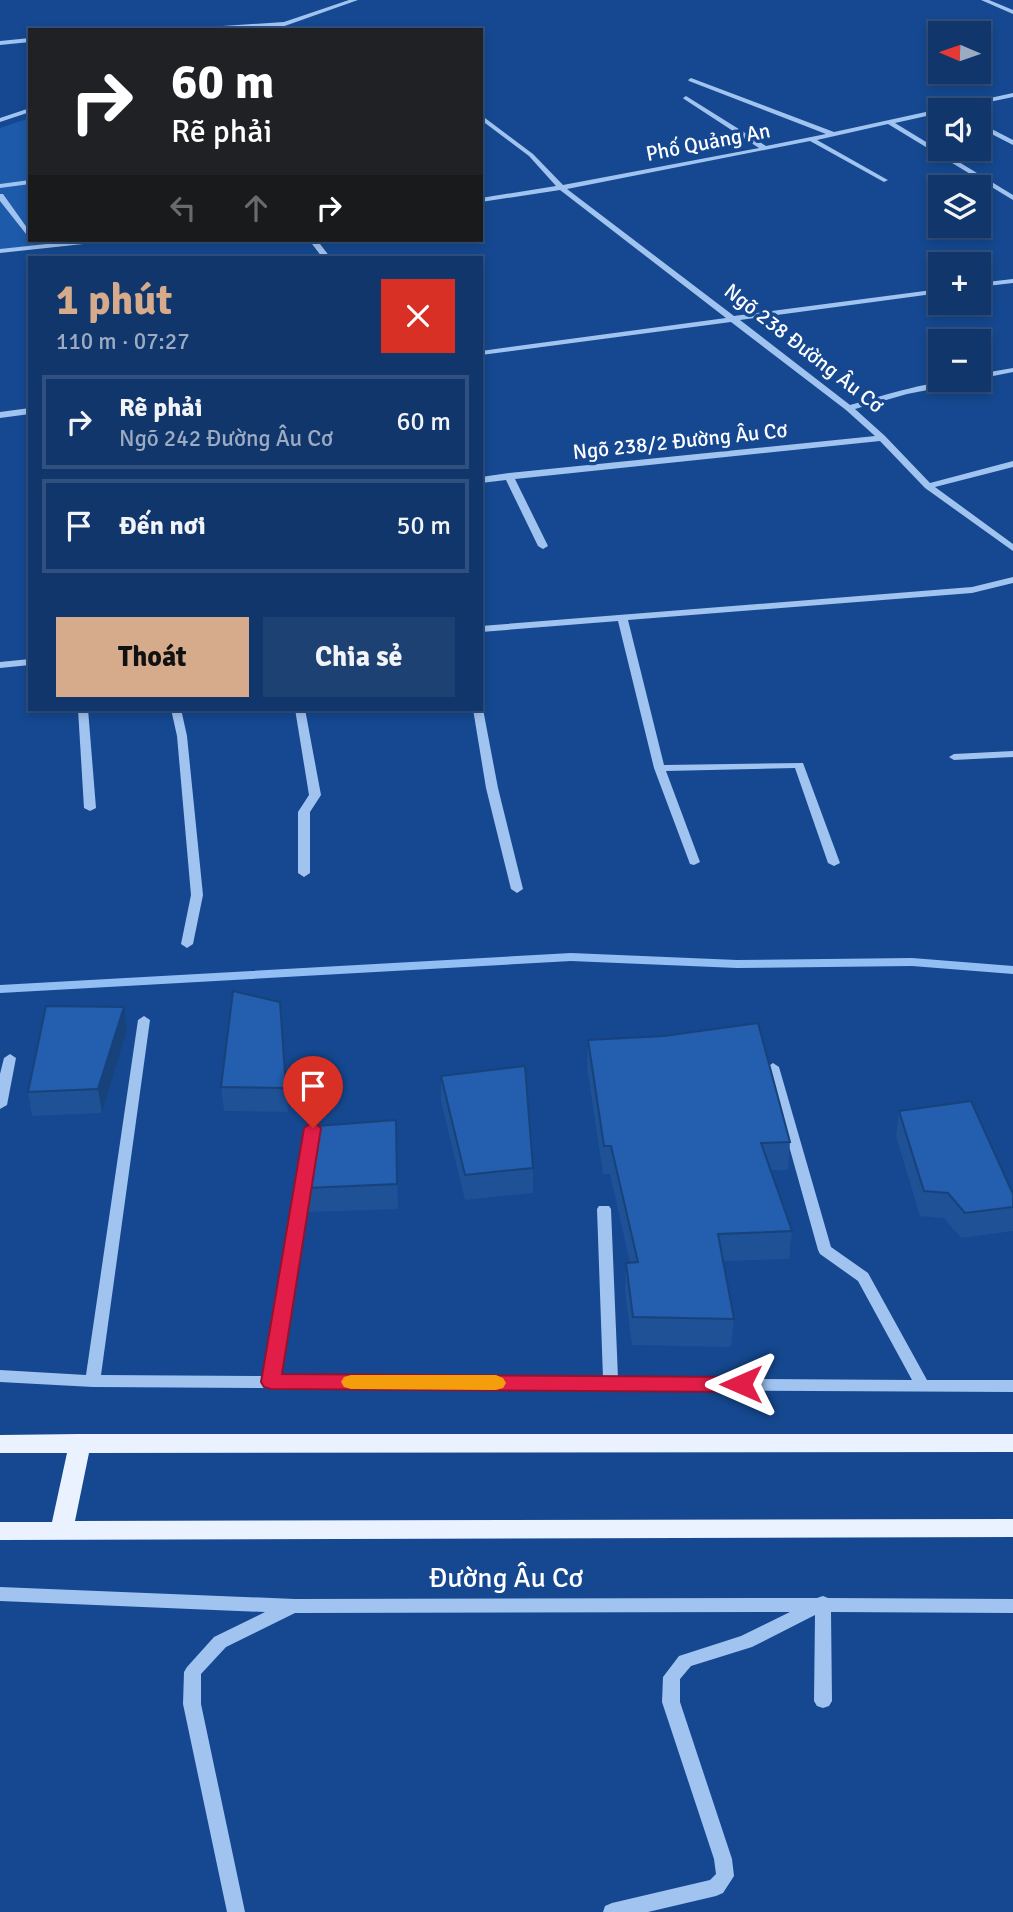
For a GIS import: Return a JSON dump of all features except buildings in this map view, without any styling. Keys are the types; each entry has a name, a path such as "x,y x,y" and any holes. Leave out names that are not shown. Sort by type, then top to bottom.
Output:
{"main road":[{"path":"61,1532 80,1443"},
{"path":"0,1444 1013,1443"},
{"name":"Đường Âu Cơ","path":"0,1531 1013,1528"}],"street":[{"path":"273,28 355,0"},
{"path":"984,0 1013,12"},
{"path":"206,28 285,24"},
{"path":"0,43 28,40"},
{"path":"691,80 833,134"},
{"name":"Phố Quảng An","path":"991,100 1013,95"},
{"path":"686,98 765,149"},
{"path":"0,120 28,111"},
{"name":"Phố Quảng An","path":"483,200 562,188 765,149 928,114"},
{"name":"Ngõ 238 Đường Âu Cơ","path":"483,119 531,155 562,188 849,408 928,486 1013,548"},
{"path":"889,122 1013,198"},
{"path":"991,131 1013,143"},
{"path":"811,139 884,180"},
{"path":"0,186 28,182"},
{"path":"0,196 28,234"},
{"path":"0,251 30,242"},
{"path":"315,242 325,256"},
{"path":"991,284 1013,281"},
{"path":"483,353 928,293"},
{"path":"991,374 1013,370"},
{"path":"849,408 928,388"},
{"path":"0,415 28,411"},
{"name":"Ngõ 238/2 Đường Âu Cơ","path":"483,480 882,438"},
{"path":"928,486 1013,464"},
{"path":"509,477 543,546"},
{"path":"483,629 972,590 1013,580"},
{"path":"623,619 659,768 694,862"},
{"path":"1,661 28,662"},
{"path":"83,711 90,808"},
{"path":"176,711 182,736 197,895 187,944"},
{"path":"300,711 315,795 304,812 304,873"},
{"path":"478,711 492,788 517,889"},
{"path":"954,757 1013,754"},
{"path":"659,768 799,765 834,863"},
{"path":"93,1381 144,1020"},
{"path":"0,1105 10,1058"},
{"path":"773,1067 825,1250 863,1277 922,1385"},
{"path":"271,1382 313,1128"},
{"path":"604,1209 611,1383"},
{"path":"0,1376 93,1381 1013,1386"},
{"name":"Đường Âu Cơ","path":"0,1594 294,1606 654,1607 823,1603 1013,1606"},
{"path":"612,1912 716,1887 724,1876 723,1859 671,1702 672,1677 685,1661 746,1642 823,1603 823,1701"},
{"path":"236,1912 192,1703 193,1672 220,1642 294,1606"}],"shaded area":[{"path":"28,119 28,242 78,242 0,250 0,128"}],"waterway":[{"path":"0,989 571,957 737,964 912,962 1013,970"}],"slow traffic":[{"path":"351,1382 496,1383"}],"route":[{"path":"313,1128 271,1382 741,1384"}]}
